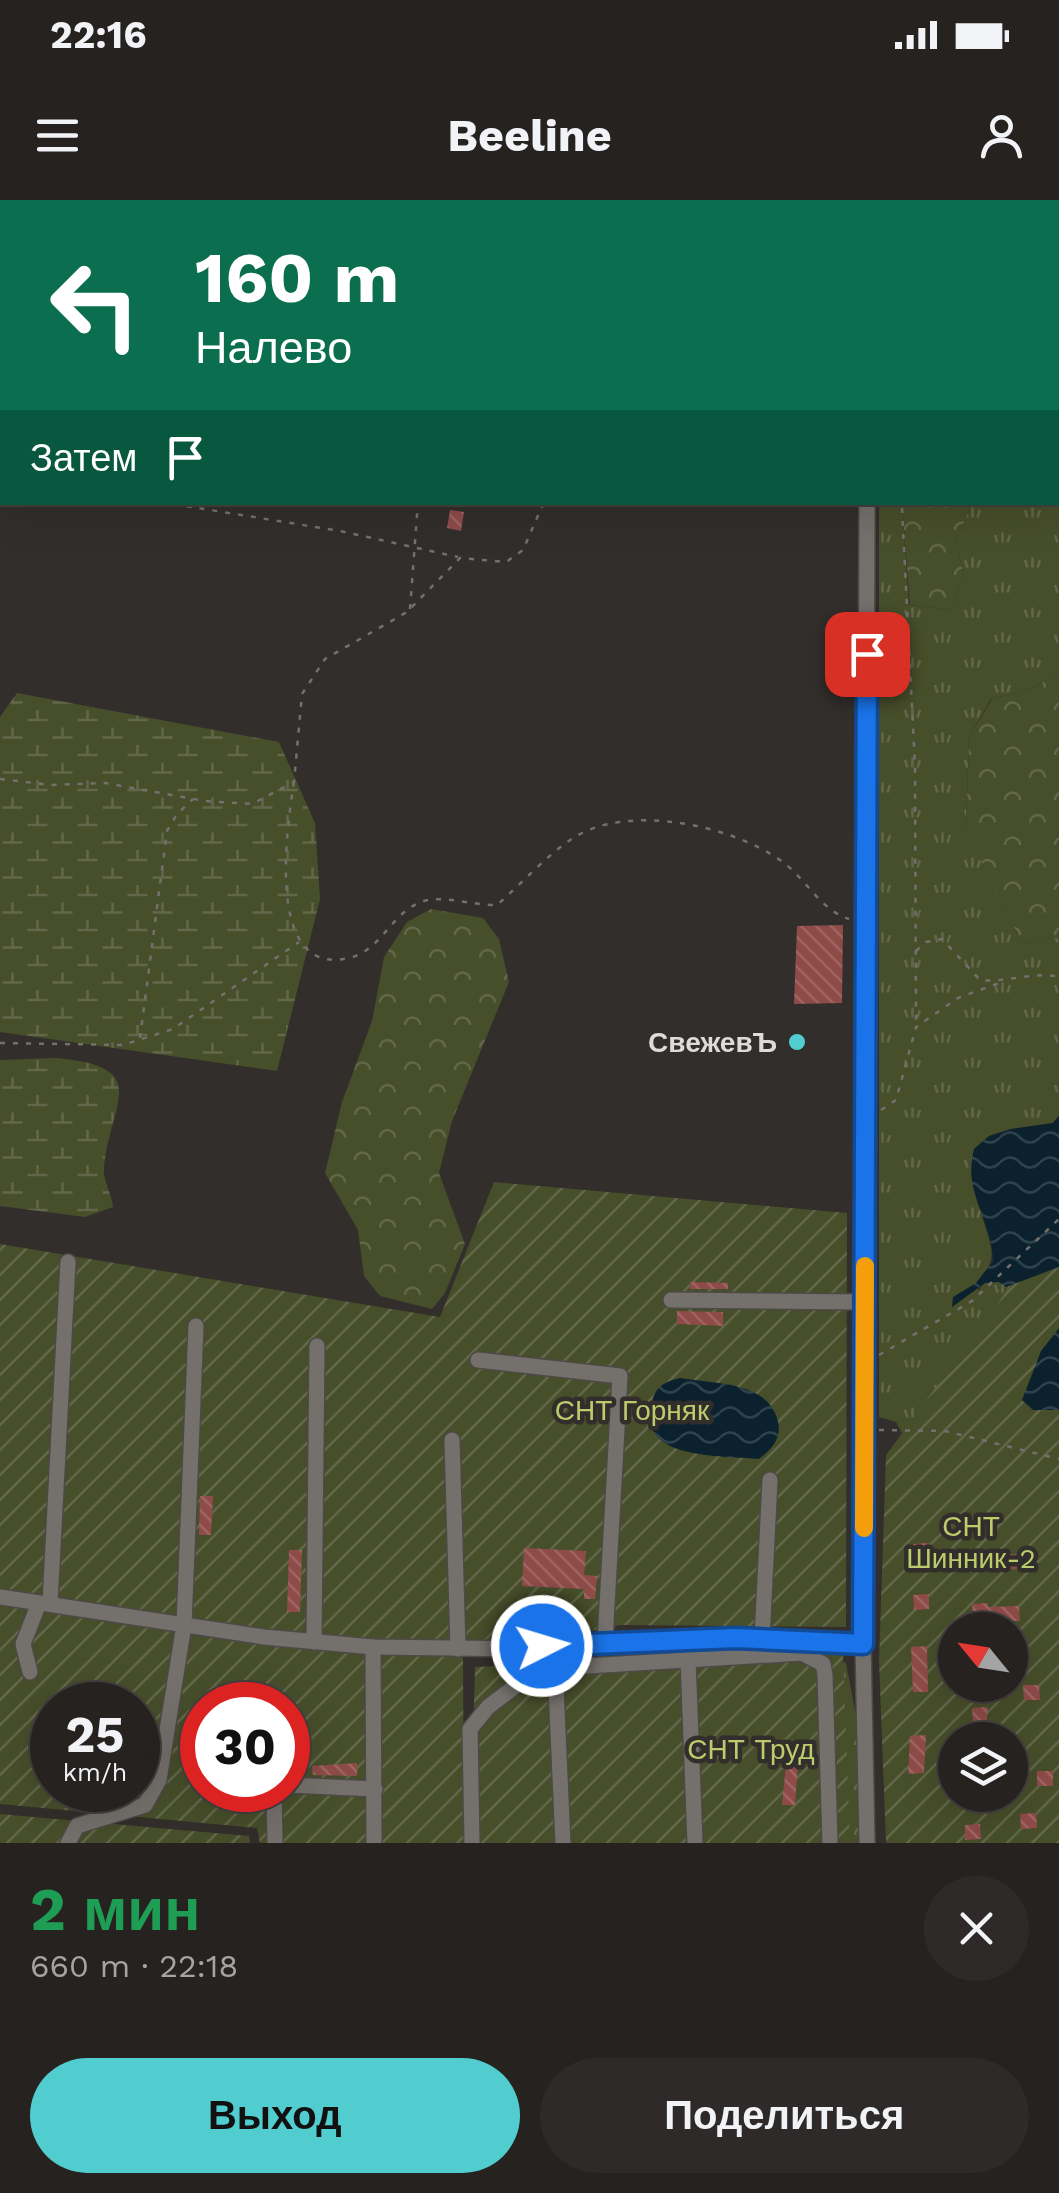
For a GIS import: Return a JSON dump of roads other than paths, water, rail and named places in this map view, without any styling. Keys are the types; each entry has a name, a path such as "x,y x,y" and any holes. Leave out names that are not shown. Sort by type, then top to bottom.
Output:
{"street":[{"path":"867,505 863,1644 868,1843"},
{"path":"30,1672 22,1644 45,1603 68,1262"},
{"path":"671,1300 864,1302"},
{"path":"68,1843 78,1826 130,1812 154,1793 184,1625 196,1326"},
{"path":"314,1642 317,1346"},
{"path":"478,1360 620,1376 606,1642"},
{"path":"452,1440 458,1648"},
{"path":"762,1639 770,1480"},
{"path":"0,1597 373,1648 520,1649 606,1642 762,1639 863,1644"},
{"path":"563,1843 555,1665 564,1644"},
{"path":"373,1648 374,1843"},
{"path":"472,1843 470,1729 488,1707 538,1669 802,1653 823,1664 830,1843"},
{"path":"688,1659 695,1843"},
{"path":"310,1785 374,1788"},
{"path":"274,1812 275,1843"}],"water":[{"path":"1059,1116 1059,1267 1006,1287 999,1282 985,1283 952,1307 953,1297 976,1283 993,1261 974,1192 974,1149 989,1136 1053,1123"},
{"path":"1059,1328 1059,1410 1033,1410 1022,1400 1041,1351"},
{"path":"680,1378 737,1386 762,1397 771,1406 779,1425 772,1446 759,1459 705,1455 668,1445 656,1435 650,1421 652,1402 662,1385"}],"place":[{"name":"СвежевЪ","path":"797,1042"}],"park label":[{"name":"СНТ Горняк","path":"632,1410"},
{"name":"СНТ Шинник-2","path":"971,1542"},
{"name":"СНТ Труд","path":"751,1749"}]}
